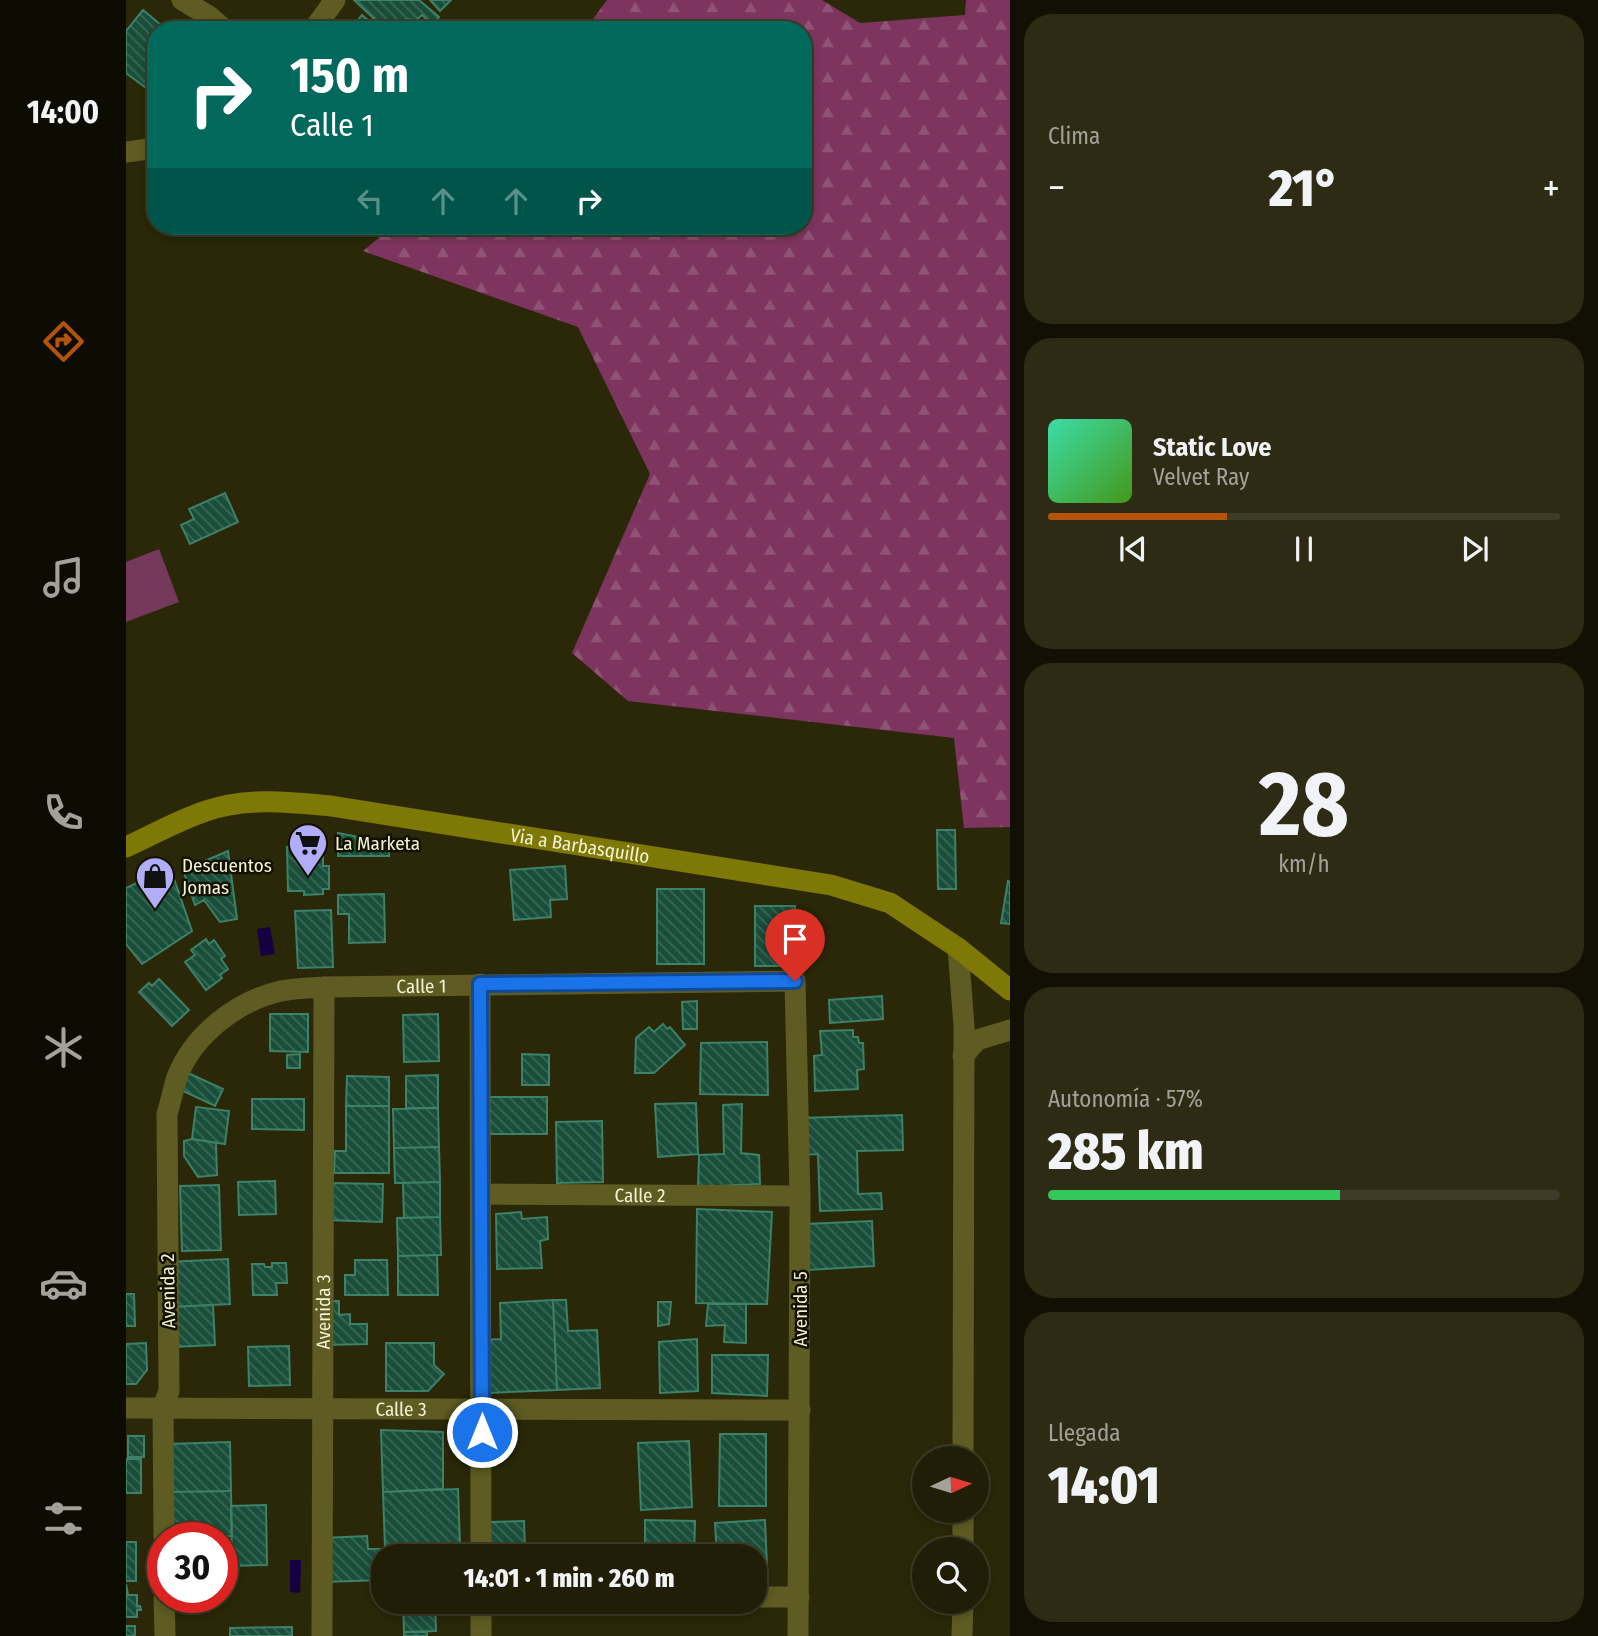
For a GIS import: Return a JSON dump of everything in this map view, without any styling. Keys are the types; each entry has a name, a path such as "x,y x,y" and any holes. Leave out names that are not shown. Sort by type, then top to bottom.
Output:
{"main road":[{"name":"Via a Barbasquillo","path":"126,847 206,811 268,801 331,806 831,885 890,903 958,948 1010,990"}],"street":[{"path":"181,0 215,21"},
{"path":"320,21 335,0"},
{"path":"126,152 147,149"},
{"path":"958,948 962,988 963,1056 963,1446"},
{"name":"Calle 1","path":"194,1049 220,1019 246,1004 282,991 324,987 795,981"},
{"name":"Avenida 5","path":"795,981 800,1196 798,1636"},
{"path":"480,984 481,1544"},
{"name":"Avenida 3","path":"322,1636 324,987"},
{"path":"963,1056 977,1040 1010,1030"},
{"name":"Avenida 2","path":"164,1522 163,1407 169,1391 167,1114 178,1075 194,1049"},
{"name":"Calle 2","path":"481,1194 800,1196"},
{"name":"Calle 3","path":"126,1408 800,1410"},
{"path":"767,1597 799,1597"},
{"path":"164,1613 165,1636"},
{"path":"481,1614 481,1636"},
{"path":"962,1614 962,1636"}],"green space":[{"path":"607,0 822,0 860,23 965,15 966,0 1010,0 1010,827 964,828 954,738 628,701 572,653 650,474 578,327 363,251 382,235 812,235 812,21 592,21"}],"shaded area":[{"path":"159,549 179,602 126,622 126,562"},
{"path":"270,927 275,954 261,956 257,929"},
{"path":"290,1560 301,1560 300,1593 290,1592"}],"building":[{"path":"354,0 419,0 439,17 436,21 429,21 422,15 416,20 376,21"},
{"path":"430,0 451,0 440,11"},
{"path":"143,10 156,21 147,21 146,88 126,73 126,31"},
{"path":"362,15 369,21 357,21"},
{"path":"225,493 238,522 190,544 181,525 194,519 189,509"},
{"path":"937,830 955,830 956,889 938,889"},
{"path":"338,833 389,843 389,856 338,856"},
{"name":"La Marketa","path":"287,847 323,847 323,866 329,866 329,889 323,889 323,894 304,895 304,891 288,891"},
{"path":"228,851 237,919 220,922 204,900 195,905 183,870"},
{"path":"565,866 567,899 550,900 551,917 514,920 510,870"},
{"name":"Descuentos Jomas","path":"170,867 192,931 142,964 126,944 126,888"},
{"path":"1008,881 1010,882 1010,924 1001,923"},
{"path":"657,889 704,889 704,964 657,964"},
{"path":"384,894 385,942 349,943 349,914 338,914 338,895"},
{"path":"755,906 795,906 796,966 755,966"},
{"path":"331,910 333,967 298,968 295,911"},
{"path":"206,939 209,944 214,940 225,956 221,959 228,969 220,975 222,978 206,990 185,962 195,955 191,950"},
{"path":"159,979 189,1010 172,1026 139,992"},
{"path":"882,996 883,1019 830,1023 829,1000"},
{"path":"697,1001 697,1029 683,1029 682,1002"},
{"path":"270,1014 308,1014 308,1052 270,1051"},
{"path":"438,1014 439,1061 404,1062 403,1015"},
{"path":"663,1024 667,1029 670,1027 685,1045 654,1073 635,1073 636,1038 649,1027 654,1032"},
{"path":"853,1030 853,1037 858,1037 859,1043 863,1043 864,1069 857,1070 858,1089 815,1091 814,1056 822,1055 820,1031"},
{"path":"767,1042 768,1095 700,1094 701,1043"},
{"path":"300,1054 300,1068 287,1068 287,1055"},
{"path":"522,1054 549,1055 549,1085 522,1085"},
{"path":"188,1073 223,1089 215,1106 181,1090"},
{"path":"438,1075 438,1108 406,1108 406,1076"},
{"path":"347,1076 389,1077 389,1106 346,1106"},
{"path":"489,1097 547,1097 547,1134 489,1134"},
{"path":"252,1099 304,1099 304,1130 252,1129"},
{"path":"696,1103 698,1154 658,1157 655,1104"},
{"path":"742,1104 741,1153 759,1155 760,1184 698,1187 699,1155 724,1154 723,1105"},
{"path":"346,1106 389,1106 389,1173 334,1173 335,1151 346,1151"},
{"path":"196,1107 229,1111 225,1144 192,1139"},
{"path":"438,1108 439,1147 394,1148 393,1109"},
{"path":"902,1115 903,1150 857,1151 858,1194 881,1193 882,1209 820,1211 818,1154 801,1155 799,1118"},
{"path":"602,1121 603,1182 557,1183 556,1122"},
{"path":"192,1139 216,1143 217,1175 198,1177 184,1156 184,1141"},
{"path":"439,1147 440,1182 395,1183 394,1148"},
{"path":"275,1181 276,1214 239,1215 238,1182"},
{"path":"440,1182 440,1217 404,1218 403,1183"},
{"path":"328,1183 383,1184 382,1222 327,1220"},
{"path":"219,1185 221,1250 182,1251 180,1186"},
{"path":"697,1209 772,1212 767,1304 696,1303"},
{"path":"521,1212 522,1219 547,1217 548,1239 540,1241 542,1268 497,1269 496,1214"},
{"path":"440,1217 441,1255 398,1256 397,1218"},
{"path":"872,1221 874,1266 808,1270 806,1224"},
{"path":"437,1255 438,1295 398,1295 398,1256"},
{"path":"228,1259 230,1304 170,1307 168,1262"},
{"path":"355,1260 387,1260 388,1295 345,1295 345,1275 355,1275"},
{"path":"272,1263 286,1263 287,1283 276,1283 277,1295 253,1295 252,1264 272,1267"},
{"path":"126,1294 134,1294 135,1326 126,1326"},
{"path":"553,1300 566,1300 568,1331 597,1330 600,1388 557,1390"},
{"path":"553,1300 557,1390 487,1393 485,1340 501,1339 500,1303"},
{"path":"323,1301 339,1301 339,1315 350,1314 350,1324 367,1324 367,1344 324,1345"},
{"path":"658,1302 671,1302 669,1324 658,1326"},
{"path":"708,1304 746,1304 746,1343 724,1342 725,1325 706,1326"},
{"path":"213,1305 215,1345 172,1347 170,1307"},
{"path":"697,1339 698,1391 660,1393 659,1342"},
{"path":"146,1343 147,1370 136,1384 126,1384 126,1344"},
{"path":"386,1343 434,1343 434,1365 444,1374 428,1391 386,1391"},
{"path":"289,1346 290,1385 249,1386 248,1347"},
{"path":"712,1355 768,1355 767,1396 712,1393"},
{"path":"381,1430 443,1432 443,1489 383,1492"},
{"path":"720,1434 766,1434 766,1506 719,1506"},
{"path":"128,1436 144,1436 144,1457 128,1457"},
{"path":"689,1441 692,1507 641,1510 638,1443"},
{"path":"230,1442 231,1491 168,1492 167,1444"},
{"path":"126,1459 141,1459 141,1493 126,1493"},
{"path":"458,1489 460,1544 385,1544 383,1492"},
{"path":"231,1491 232,1522 169,1522 168,1492"},
{"path":"266,1505 267,1565 238,1566 238,1522 231,1522 231,1506"},
{"path":"645,1520 695,1521 694,1544 645,1544"},
{"path":"765,1520 766,1544 716,1544 715,1523"},
{"path":"524,1521 525,1544 490,1544 490,1522"},
{"path":"367,1536 368,1549 371,1549 371,1580 324,1582 322,1538"},
{"path":"126,1542 136,1542 136,1581 126,1581"},
{"path":"126,1584 128,1595 137,1595 137,1606 140,1606 141,1610 137,1610 137,1617 126,1617"},
{"path":"403,1614 435,1614 436,1631 404,1632"},
{"path":"126,1626 135,1626 135,1636 126,1636"},
{"path":"292,1627 292,1636 230,1636 230,1628"},
{"path":"404,1632 427,1632 427,1636 404,1636"}],"place":[{"name":"La Marketa","path":"308,877"},
{"name":"Descuentos Jomas","path":"155,910"}],"route":[{"path":"482,1432 480,984 795,981"}]}
